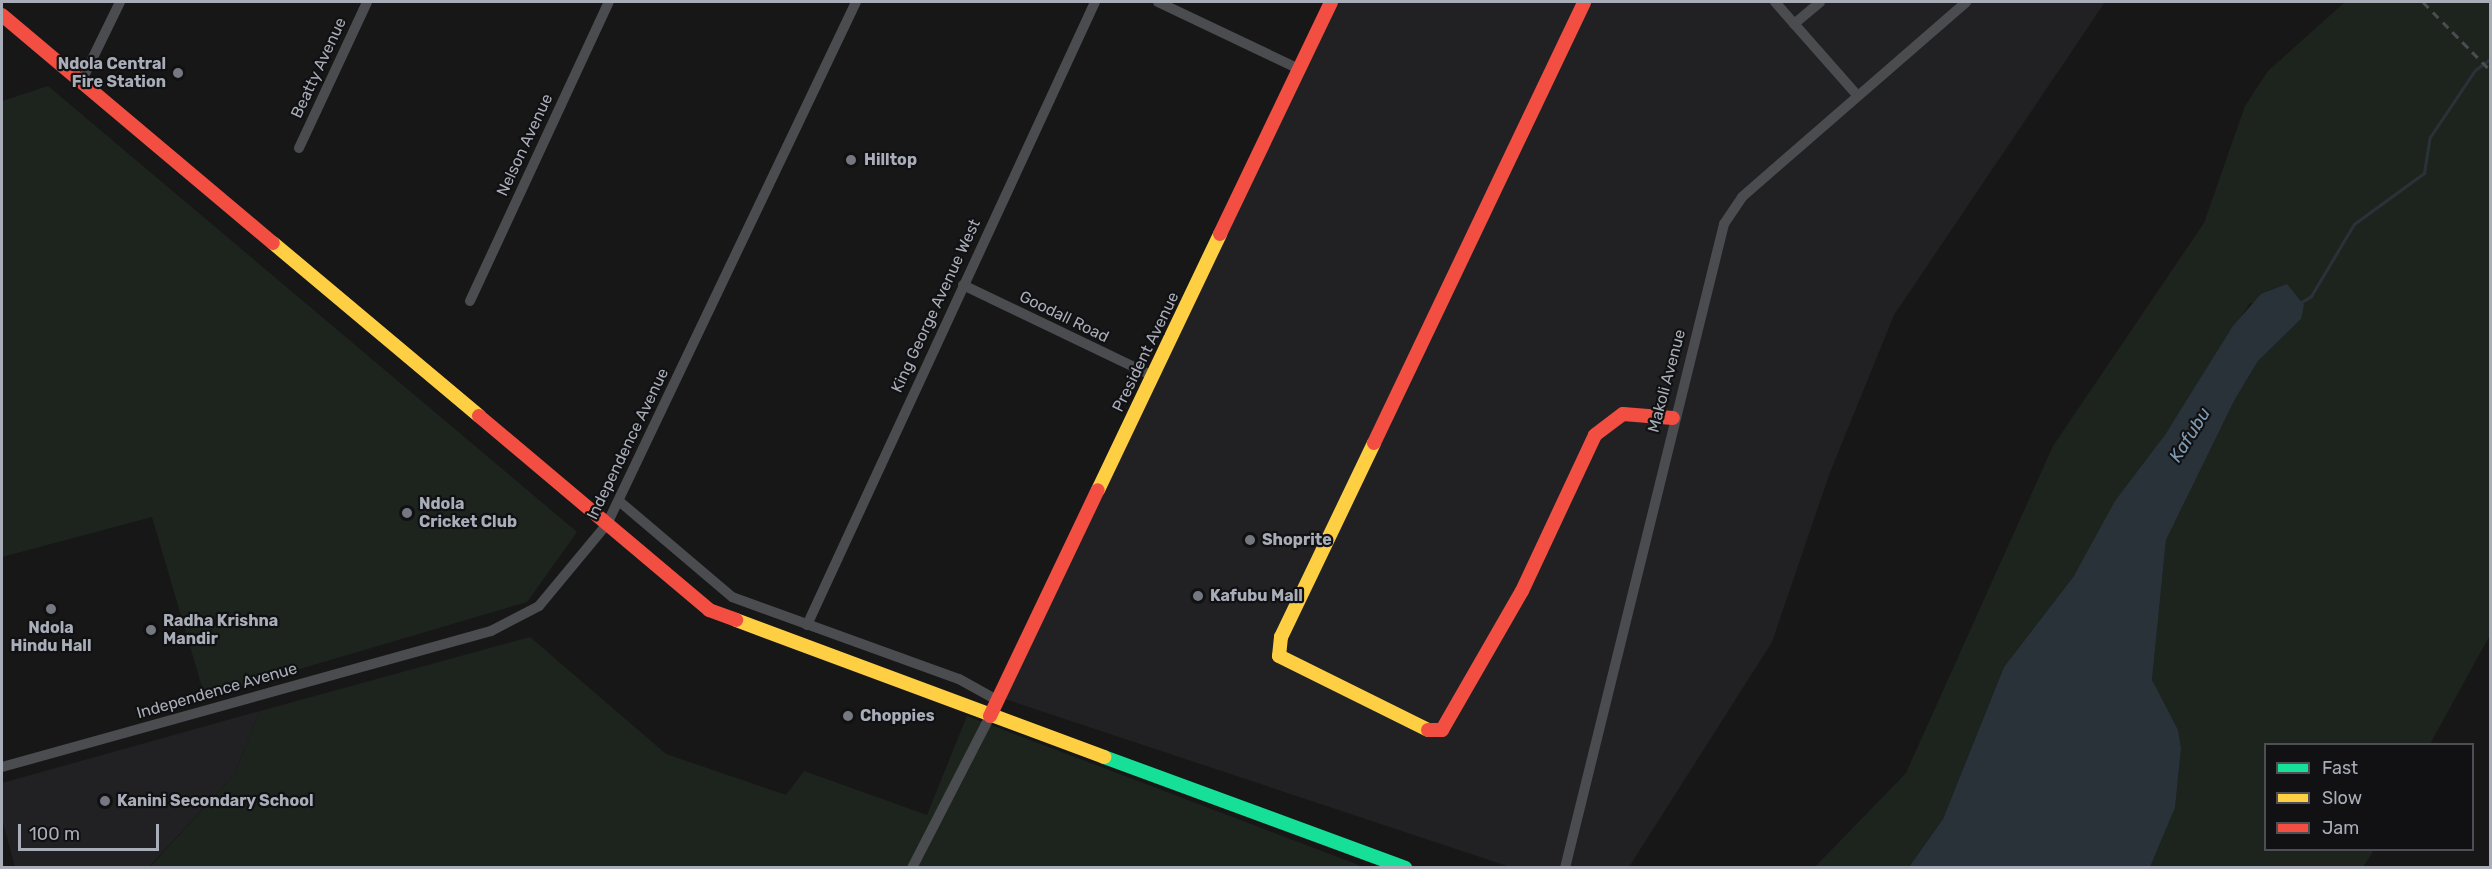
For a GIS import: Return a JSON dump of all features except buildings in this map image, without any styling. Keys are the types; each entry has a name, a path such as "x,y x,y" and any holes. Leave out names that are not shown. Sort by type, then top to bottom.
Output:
{"main road":[{"name":"President Avenue","path":"990,716 1331,2"},
{"path":"1584,2 1290,617 1279,656 1434,734 1442,730 1522,591 1595,435 1623,414 1673,418"},
{"path":"2,15 607,524 687,594 725,618 1405,867"}],"street":[{"path":"81,82 120,2"},
{"name":"Beatty Avenue","path":"299,148 367,2"},
{"name":"Nelson Avenue","path":"470,301 609,2"},
{"name":"Independence Avenue","path":"2,767 520,620 539,606 607,524 856,2"},
{"name":"King George Avenue West","path":"807,625 1095,2"},
{"path":"1158,2 1299,69"},
{"path":"1775,2 1858,96"},
{"path":"1794,24 1820,2"},
{"name":"Makoli Avenue","path":"1565,867 1673,418 1730,214 1858,96 1966,2"},
{"name":"Goodall Road","path":"963,285 1153,376"},
{"path":"619,501 732,597 959,679 998,700"},
{"path":"912,867 990,716"}],"shaded area":[{"path":"1338,2 2105,2 1894,315 1829,475 1772,642 1629,867 1510,867 1005,699"},
{"path":"2345,2 2490,2 2490,635 2431,743 2264,743 2264,851 2373,851 2363,867 2150,867 2175,808 2181,749 2152,680 2166,540 2235,399 2258,361 2301,319 2250,303 2074,576 2004,667 1943,819 1909,867 1814,868 1906,773 2053,446 2204,223 2245,106 2268,71"},
{"path":"48,86 577,532 527,602 205,697 152,517 2,557 2,101"},
{"path":"530,637 666,754 786,795 804,771 927,815 967,716 1364,867 149,868 234,775 260,711"},
{"name":"Kanini Secondary School","path":"260,711 234,775 149,867 15,867 2,819 2,783"}],"water":[{"path":"2287,284 2304,305 2301,319 2258,361 2235,399 2166,540 2152,680 2178,730 2181,749 2175,808 2150,867 1909,867 1943,819 2004,667 2074,576 2115,501 2165,435 2233,326 2261,294"}],"waterway":[{"name":"Kafubu","path":"2300,303 2311,296 2354,224 2424,173 2430,137 2475,70 2490,59"}],"railway":[{"path":"2423,2 2490,70"}],"traffic: fast":[{"path":"1104,757 1405,868"}],"traffic: slow":[{"path":"1098,490 1220,234"},
{"path":"273,243 479,416"},
{"path":"1374,443 1281,637 1279,656 1428,730"},
{"path":"736,620 1104,757"}],"traffic: jam":[{"path":"1220,234 1331,2"},
{"path":"1374,443 1584,2"},
{"path":"2,15 273,243"},
{"path":"1428,730 1442,730 1522,591 1595,435 1623,414 1673,418"},
{"path":"479,416 709,610 736,620"},
{"path":"990,716 1098,490"}],"place":[{"name":"Ndola Central Fire Station","path":"178,73"},
{"name":"Hilltop","path":"851,160"},
{"name":"Ndola Cricket Club","path":"407,513"},
{"name":"Shoprite","path":"1250,540"},
{"name":"Kafubu Mall","path":"1198,596"},
{"name":"Ndola Hindu Hall","path":"51,609"},
{"name":"Radha Krishna Mandir","path":"151,630"},
{"name":"Choppies","path":"848,716"},
{"name":"Kanini Secondary School","path":"105,801"}]}
